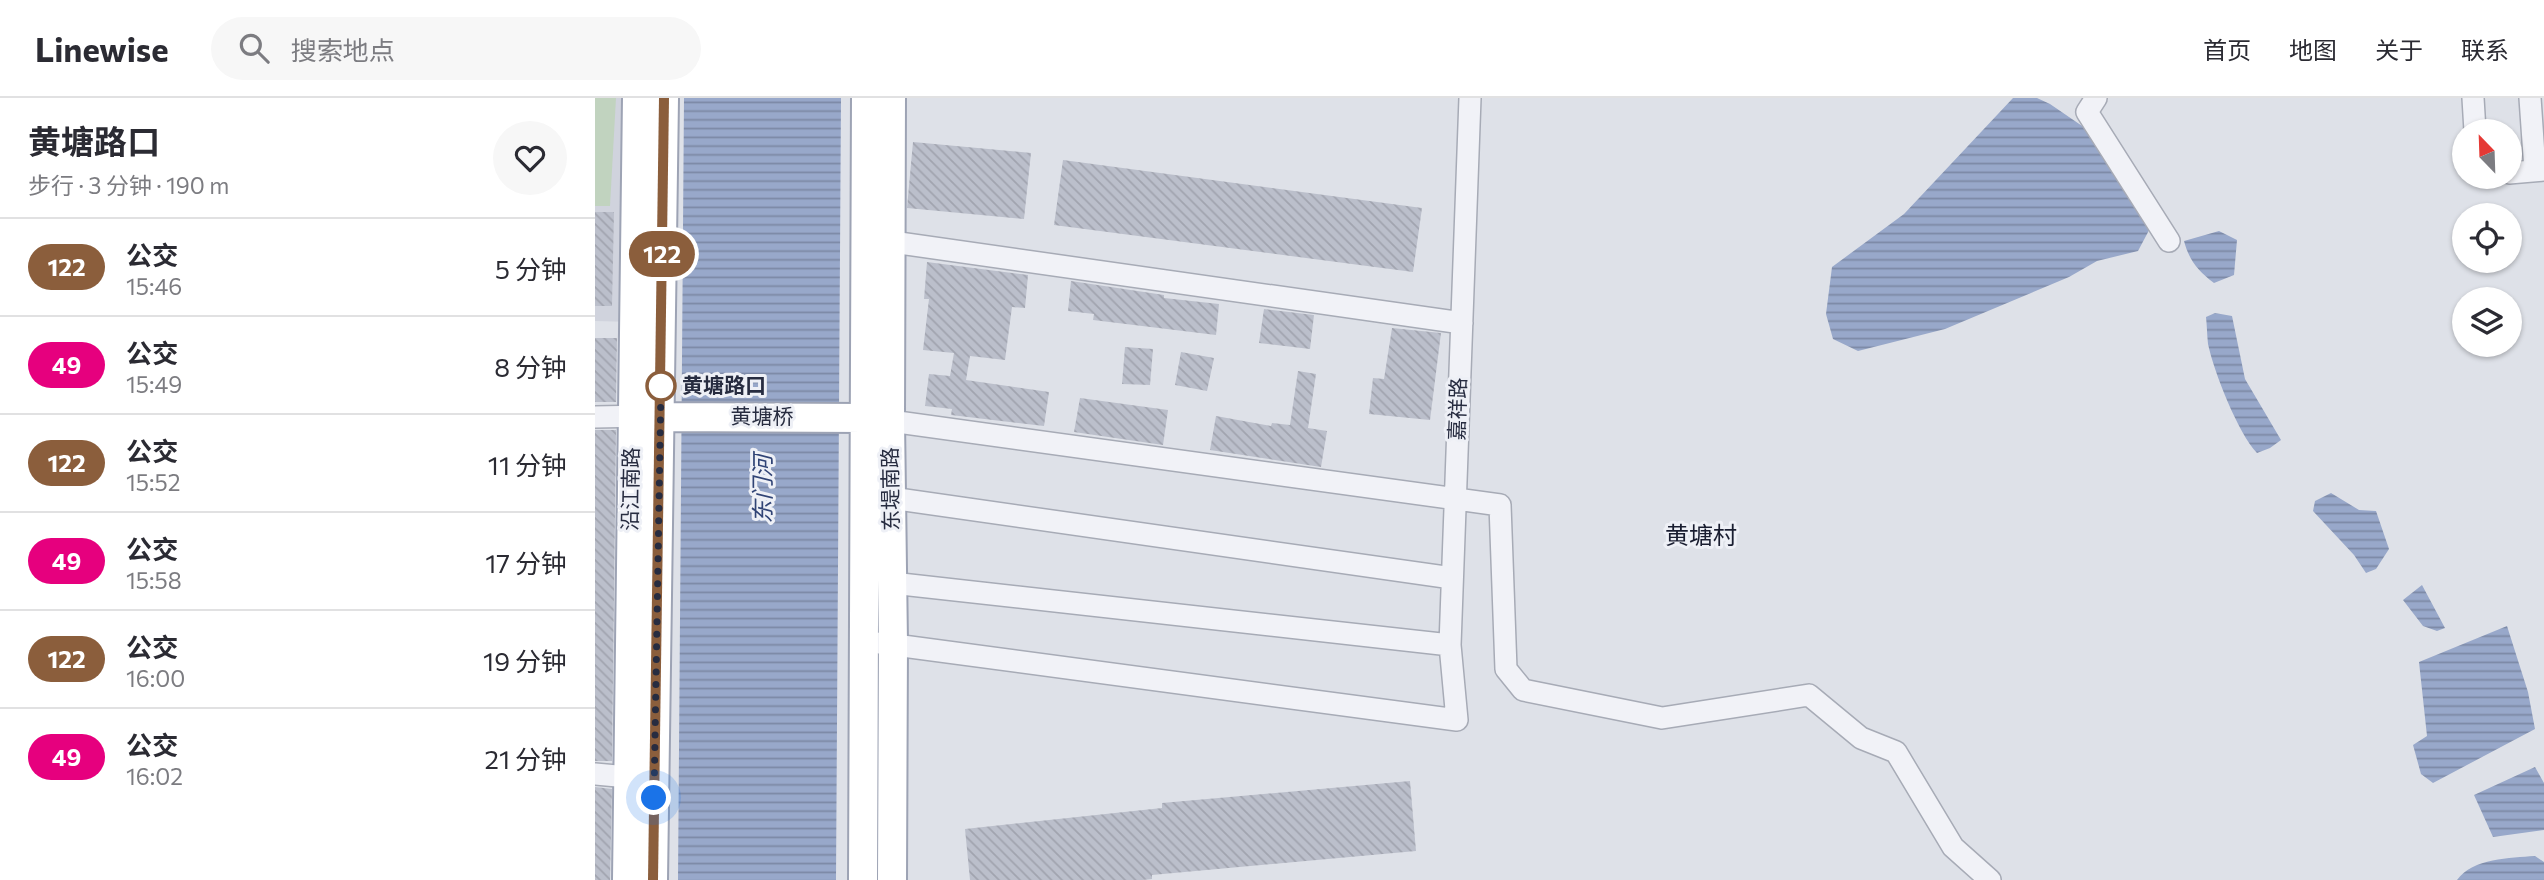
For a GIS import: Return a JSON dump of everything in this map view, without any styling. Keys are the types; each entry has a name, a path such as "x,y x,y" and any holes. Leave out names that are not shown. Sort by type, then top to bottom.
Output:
{"main road":[{"name":"沿江南路","path":"627,880 637,98"},
{"name":"沿江南路","path":"653,880 664,98"},
{"name":"东堤南路","path":"866,98 878,240"},
{"name":"东堤南路","path":"863,880 863,642 877,420 878,240 891,98"},
{"name":"黄塘桥","path":"660,417 877,420"},
{"name":"东堤南路","path":"877,420 891,498 892,880"}],"street":[{"name":"嘉祥路","path":"893,643 1457,720 1450,645 1471,98"},
{"path":"2096,98 2087,112 2169,241"},
{"path":"2473,98 2474,119"},
{"path":"2522,172 2540,170 2531,98"},
{"path":"878,240 1462,323"},
{"path":"595,417 660,417"},
{"path":"877,420 1500,505 1506,669 1523,690 1662,718 1809,695 1861,738 1896,752 1953,847 1990,880"},
{"path":"891,498 1452,578"},
{"path":"892,583 1450,645"},
{"path":"863,642 893,643"},
{"path":"595,774 628,777"}],"shaded area":[{"path":"595,98 637,98 633,322 595,321"}],"green space":[{"path":"595,98 616,98 610,206 595,206"}],"water":[{"name":"东门河","path":"684,98 841,98 836,880 678,880"},
{"path":"2013,98 2037,98 2050,104 2107,143 2155,219 2138,251 2097,261 2069,277 1945,329 1858,351 1833,339 1826,314 1832,267 1904,214"},
{"path":"2219,231 2237,240 2234,275 2214,283 2195,265 2184,241"},
{"path":"2215,313 2232,316 2245,379 2281,440 2257,453 2235,417 2211,356 2206,317"},
{"path":"2331,493 2359,510 2376,511 2389,549 2376,569 2366,573 2354,555 2313,511 2315,501"},
{"path":"2422,585 2445,628 2437,631 2423,626 2403,600"},
{"path":"2507,626 2528,692 2535,729 2433,783 2421,774 2413,745 2427,736 2419,662"},
{"path":"2535,767 2544,783 2544,830 2493,837 2474,795"},
{"path":"2535,856 2544,862 2544,880 2457,880 2472,867 2482,863"}],"building":[{"path":"913,142 1031,153 1024,219 907,208"},
{"path":"1063,160 1422,208 1413,272 1054,225"},
{"path":"595,212 614,212 612,306 595,306"},
{"path":"927,262 1028,275 1025,308 1012,307 1005,360 970,356 966,380 1049,392 1044,426 951,415 952,409 925,406 929,374 950,376 954,353 923,350 929,299 924,299"},
{"path":"1071,281 1164,295 1164,298 1219,304 1216,335 1093,320 1094,314 1068,311"},
{"path":"1264,309 1314,315 1310,349 1259,343"},
{"path":"1392,328 1441,333 1430,420 1369,414 1373,378 1384,379"},
{"path":"595,338 617,338 616,402 595,402"},
{"path":"1125,347 1153,349 1150,385 1122,384"},
{"path":"1181,352 1214,358 1207,391 1175,385"},
{"path":"1298,371 1316,374 1308,428 1327,431 1321,467 1210,450 1216,416 1271,426 1272,423 1290,425"},
{"path":"1080,398 1168,410 1163,445 1074,432"},
{"path":"595,430 616,430 612,761 595,761"},
{"path":"1410,781 1416,851 1152,875 1152,879 1143,880 970,880 965,829 1162,808 1162,803"},
{"path":"595,787 612,789 610,880 595,880"}],"bus line":[{"name":"122","path":"653,880 664,98"}],"place":[{"name":"黄塘路口","path":"661,386"}],"district":[{"name":"黄塘村","path":"1701,536"}],"route":[{"path":"654,798 661,386"}]}
